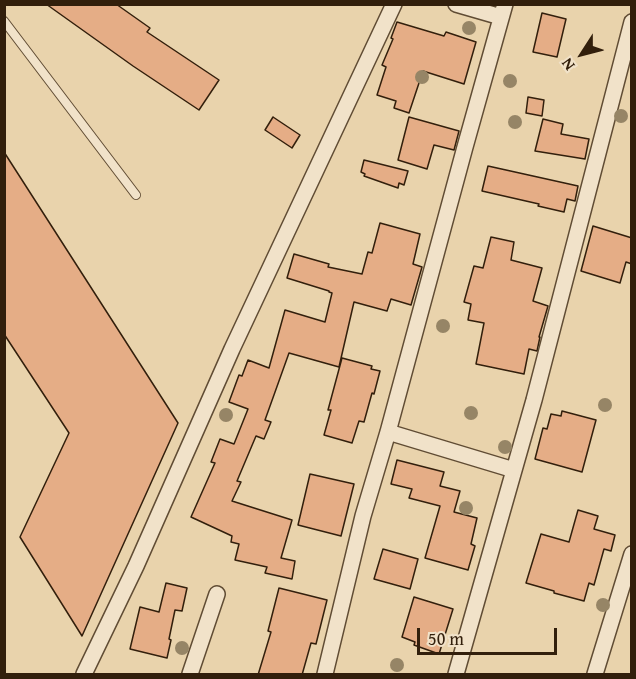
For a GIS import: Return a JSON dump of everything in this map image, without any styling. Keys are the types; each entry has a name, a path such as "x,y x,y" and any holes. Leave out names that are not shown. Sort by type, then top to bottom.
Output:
{"street":[{"path":"84,675 136,566 232,349 394,4"},
{"path":"325,675 363,516 503,11 456,4"},
{"path":"456,675 534,400 632,22"},
{"path":"388,432 514,470"},
{"path":"595,675 632,554"},
{"path":"190,675 217,594"}],"lane":[{"path":"4,21 136,195"}],"building":[{"path":"46,4 116,4 150,28 147,32 219,80 199,110"},
{"path":"542,13 566,19 557,57 533,52"},
{"path":"397,22 444,36 446,32 476,42 464,84 423,71 409,113 394,108 396,101 377,95 386,67 382,65 393,39 391,38"},
{"path":"528,97 544,100 542,116 526,113"},
{"path":"273,117 300,135 292,148 265,130"},
{"path":"409,117 459,131 454,150 434,145 427,169 398,160"},
{"path":"543,119 563,124 561,134 589,139 585,159 535,151"},
{"path":"4,152 178,423 82,636 20,537 69,433 4,334"},
{"path":"364,160 408,171 404,185 399,183 398,188 364,176 365,174 361,172"},
{"path":"488,166 578,186 575,201 567,199 564,212 482,191"},
{"path":"380,223 420,234 413,264 422,267 411,305 391,299 387,311 354,302 339,367 289,353 265,420 271,422 264,439 256,436 237,481 241,482 232,501 292,520 281,558 295,561 292,579 265,573 267,567 235,560 239,544 231,542 232,536 191,517 215,463 211,462 220,439 234,444 248,409 229,402 239,375 242,376 248,360 269,368 285,310 325,322 332,293 287,278 294,254 329,264 328,267 362,274 368,252 372,253"},
{"path":"593,226 632,238 632,264 626,262 620,283 581,271"},
{"path":"491,237 514,242 511,260 542,268 533,301 548,306 537,351 529,349 524,374 476,364 484,323 468,320 471,304 464,302 474,266 483,268"},
{"path":"342,358 372,366 371,369 380,371 364,422 359,421 352,443 324,435"},
{"path":"562,411 596,420 582,472 535,459 543,428 547,429 551,414 561,416"},
{"path":"397,460 444,472 440,486 460,491 454,512 477,518 471,544 475,546 468,570 425,558 440,506 409,498 412,489 391,484"},
{"path":"310,474 354,484 341,536 298,525"},
{"path":"578,510 598,516 594,529 615,535 611,551 604,549 594,585 589,583 584,601 526,583 541,534 569,542"},
{"path":"383,549 418,559 410,589 374,579"},
{"path":"166,583 187,588 182,611 175,610 167,658 130,649 140,607 159,612"},
{"path":"279,588 327,600 316,644 311,643 302,675 258,675 271,632 268,631"},
{"path":"414,597 453,609 439,654 414,645 415,642 402,637"}]}
